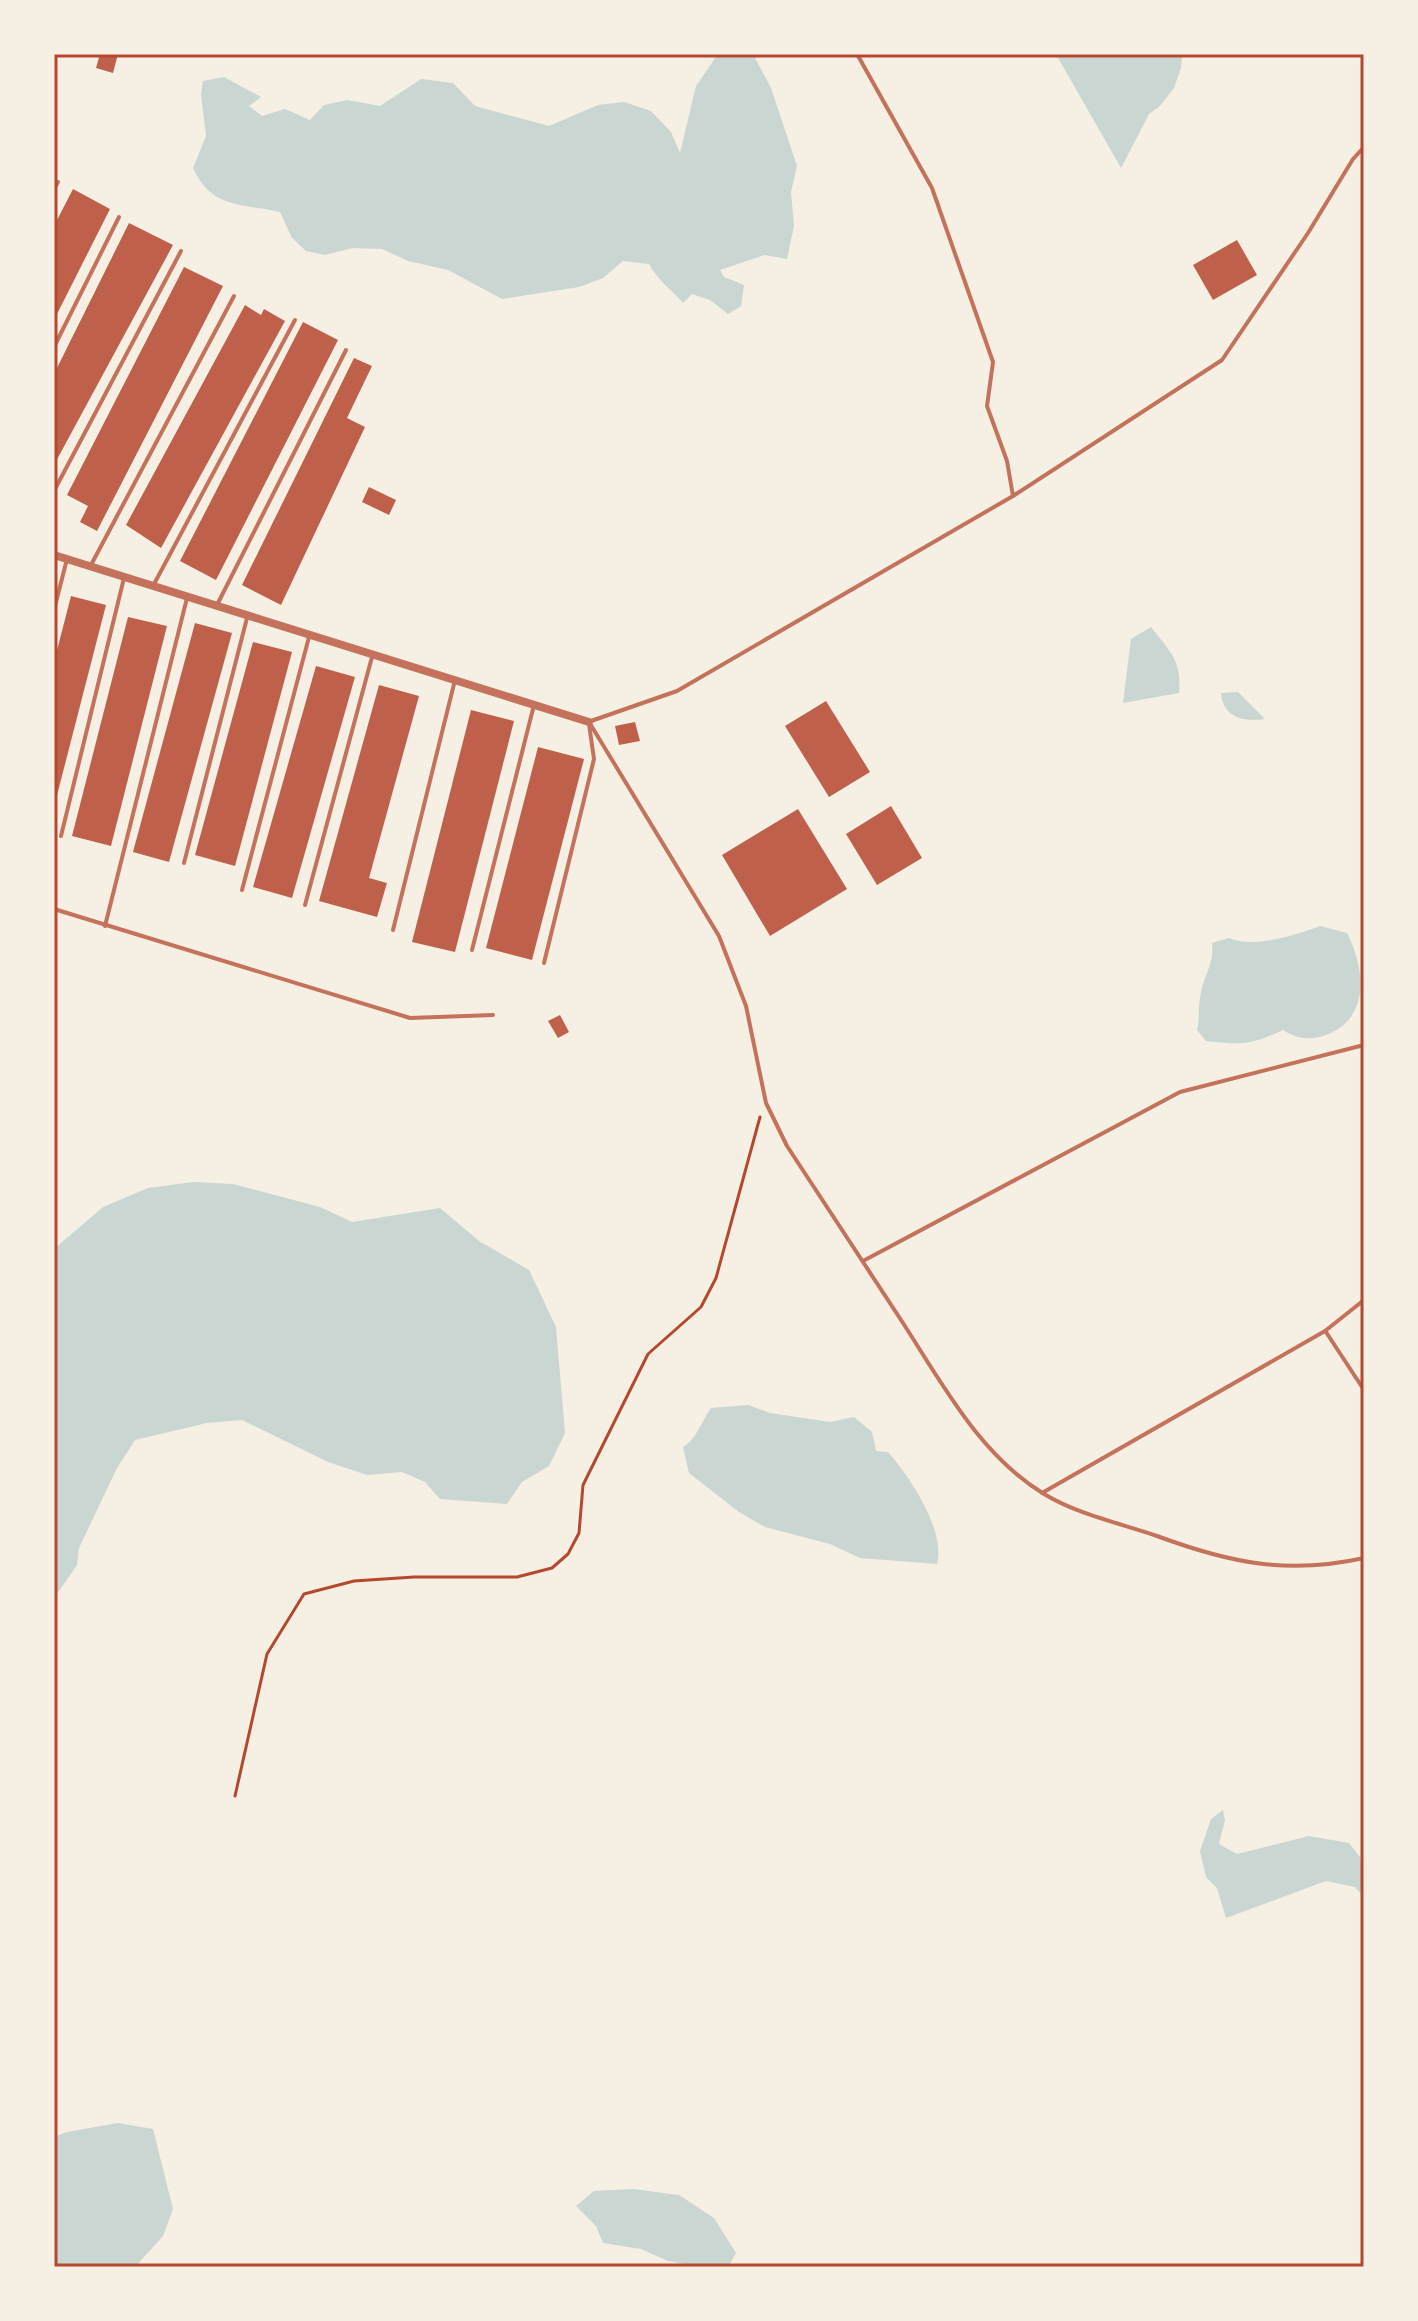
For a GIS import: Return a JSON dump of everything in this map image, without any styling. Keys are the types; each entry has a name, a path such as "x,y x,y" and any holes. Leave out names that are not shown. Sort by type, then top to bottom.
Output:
{"street":[{"path":"54,555 589,722"}],"lane":[{"path":"857,54 932,188 993,362 987,406 1007,461 1013,496"},
{"path":"589,722 677,691 1013,496 1222,360 1308,233 1353,159 1364,147"},
{"path":"54,189 58,182"},
{"path":"54,347 119,217"},
{"path":"54,491 181,251"},
{"path":"90,566 234,296"},
{"path":"153,586 295,320"},
{"path":"217,606 346,350"},
{"path":"54,610 67,559"},
{"path":"61,836 124,577"},
{"path":"105,926 187,596"},
{"path":"184,863 248,615"},
{"path":"242,890 310,635"},
{"path":"305,905 373,654"},
{"path":"393,930 455,680"},
{"path":"472,950 534,705"},
{"path":"544,963 594,759 589,722"},
{"path":"589,722 719,936 746,1006 766,1103 787,1146 963,1416 1001,1462 1042,1493 1076,1512 1114,1521 1182,1546 1252,1563 1298,1568 1364,1558"},
{"path":"54,909 410,1018 493,1015"},
{"path":"863,1262 1180,1092 1364,1045"},
{"path":"1042,1493 1325,1331 1364,1300"},
{"path":"1325,1331 1364,1390"}],"path":[{"path":"235,1796 267,1654 304,1594 354,1581 414,1577 517,1577 552,1568 568,1554 579,1533 583,1485 648,1354 701,1307 716,1278 754,1135 766,1103"}],"shaded area":[{"path":"718,54 753,54 771,88 797,166 791,192 794,226 787,259 765,255 720,270 724,277 744,285 741,306 728,314 710,300 692,294 683,303 649,264 623,261 603,278 579,287 502,299 448,270 408,261 382,249 353,248 325,255 306,251 292,238 280,212 218,198 209,191 193,168 206,136 201,95 203,81 224,77 261,97 249,106 262,116 285,109 310,120 324,105 347,100 380,106 421,79 453,83 475,106 549,126 598,105 624,102 651,111 671,132 680,153 696,86"},
{"path":"1182,54 1174,88 1149,114 1121,168 1057,56"},
{"path":"1151,627 1176,664 1179,693 1123,703 1131,639"},
{"path":"1238,692 1265,719 1242,719 1230,713 1221,693"},
{"path":"1320,926 1347,933 1357,960 1360,974 1358,1002 1344,1025 1331,1033 1312,1038 1295,1036 1283,1030 1245,1043 1206,1041 1197,1030 1201,991 1212,958 1212,943 1229,938 1250,942 1274,940"},
{"path":"193,1182 233,1184 320,1207 352,1222 440,1208 479,1241 529,1270 556,1327 565,1433 549,1466 522,1482 507,1504 440,1499 425,1482 402,1472 367,1475 328,1462 242,1420 207,1423 135,1440 117,1468 79,1548 77,1565 54,1598 54,1249 103,1207 148,1188"},
{"path":"748,1405 770,1413 830,1422 854,1417 872,1432 876,1451 888,1452 924,1505 936,1536 937,1564 860,1558 830,1544 765,1527 739,1512 689,1473 683,1447 695,1435 711,1408"},
{"path":"1223,1810 1225,1820 1219,1844 1237,1854 1309,1836 1349,1843 1364,1862 1364,1898 1355,1887 1326,1881 1226,1918 1217,1888 1206,1877 1200,1851 1211,1819"},
{"path":"118,2123 153,2129 173,2209 163,2236 135,2267 54,2267 54,2137"},
{"path":"633,2189 679,2195 714,2218 736,2253 728,2267 702,2267 668,2261 641,2249 603,2243 596,2226 576,2206 594,2191"}],"building":[{"path":"100,54 118,54 113,73 96,68"},
{"path":"73,189 110,209 54,320 54,226"},
{"path":"129,223 173,245 54,465 54,374"},
{"path":"1237,240 1257,275 1213,300 1193,265"},
{"path":"184,267 223,286 97,531 80,522 88,506 67,495"},
{"path":"245,305 261,315 264,309 285,321 161,548 126,525"},
{"path":"303,322 338,340 216,580 180,561"},
{"path":"354,358 372,366 347,418 365,427 281,605 242,585"},
{"path":"369,487 396,500 389,515 362,502"},
{"path":"71,596 106,605 55,803 54,662"},
{"path":"128,617 167,626 111,846 72,836"},
{"path":"195,623 232,633 169,862 133,852"},
{"path":"253,642 292,652 235,866 195,855"},
{"path":"316,666 355,677 292,898 253,887"},
{"path":"379,685 419,696 369,878 387,883 377,917 319,901"},
{"path":"826,701 870,772 829,797 785,726"},
{"path":"471,710 514,721 455,952 412,942"},
{"path":"635,722 640,741 619,745 615,726"},
{"path":"538,747 584,759 532,960 486,948"},
{"path":"891,806 922,858 877,885 846,834"},
{"path":"798,809 847,889 770,936 722,855"},
{"path":"560,1015 569,1032 558,1038 548,1021"}]}
